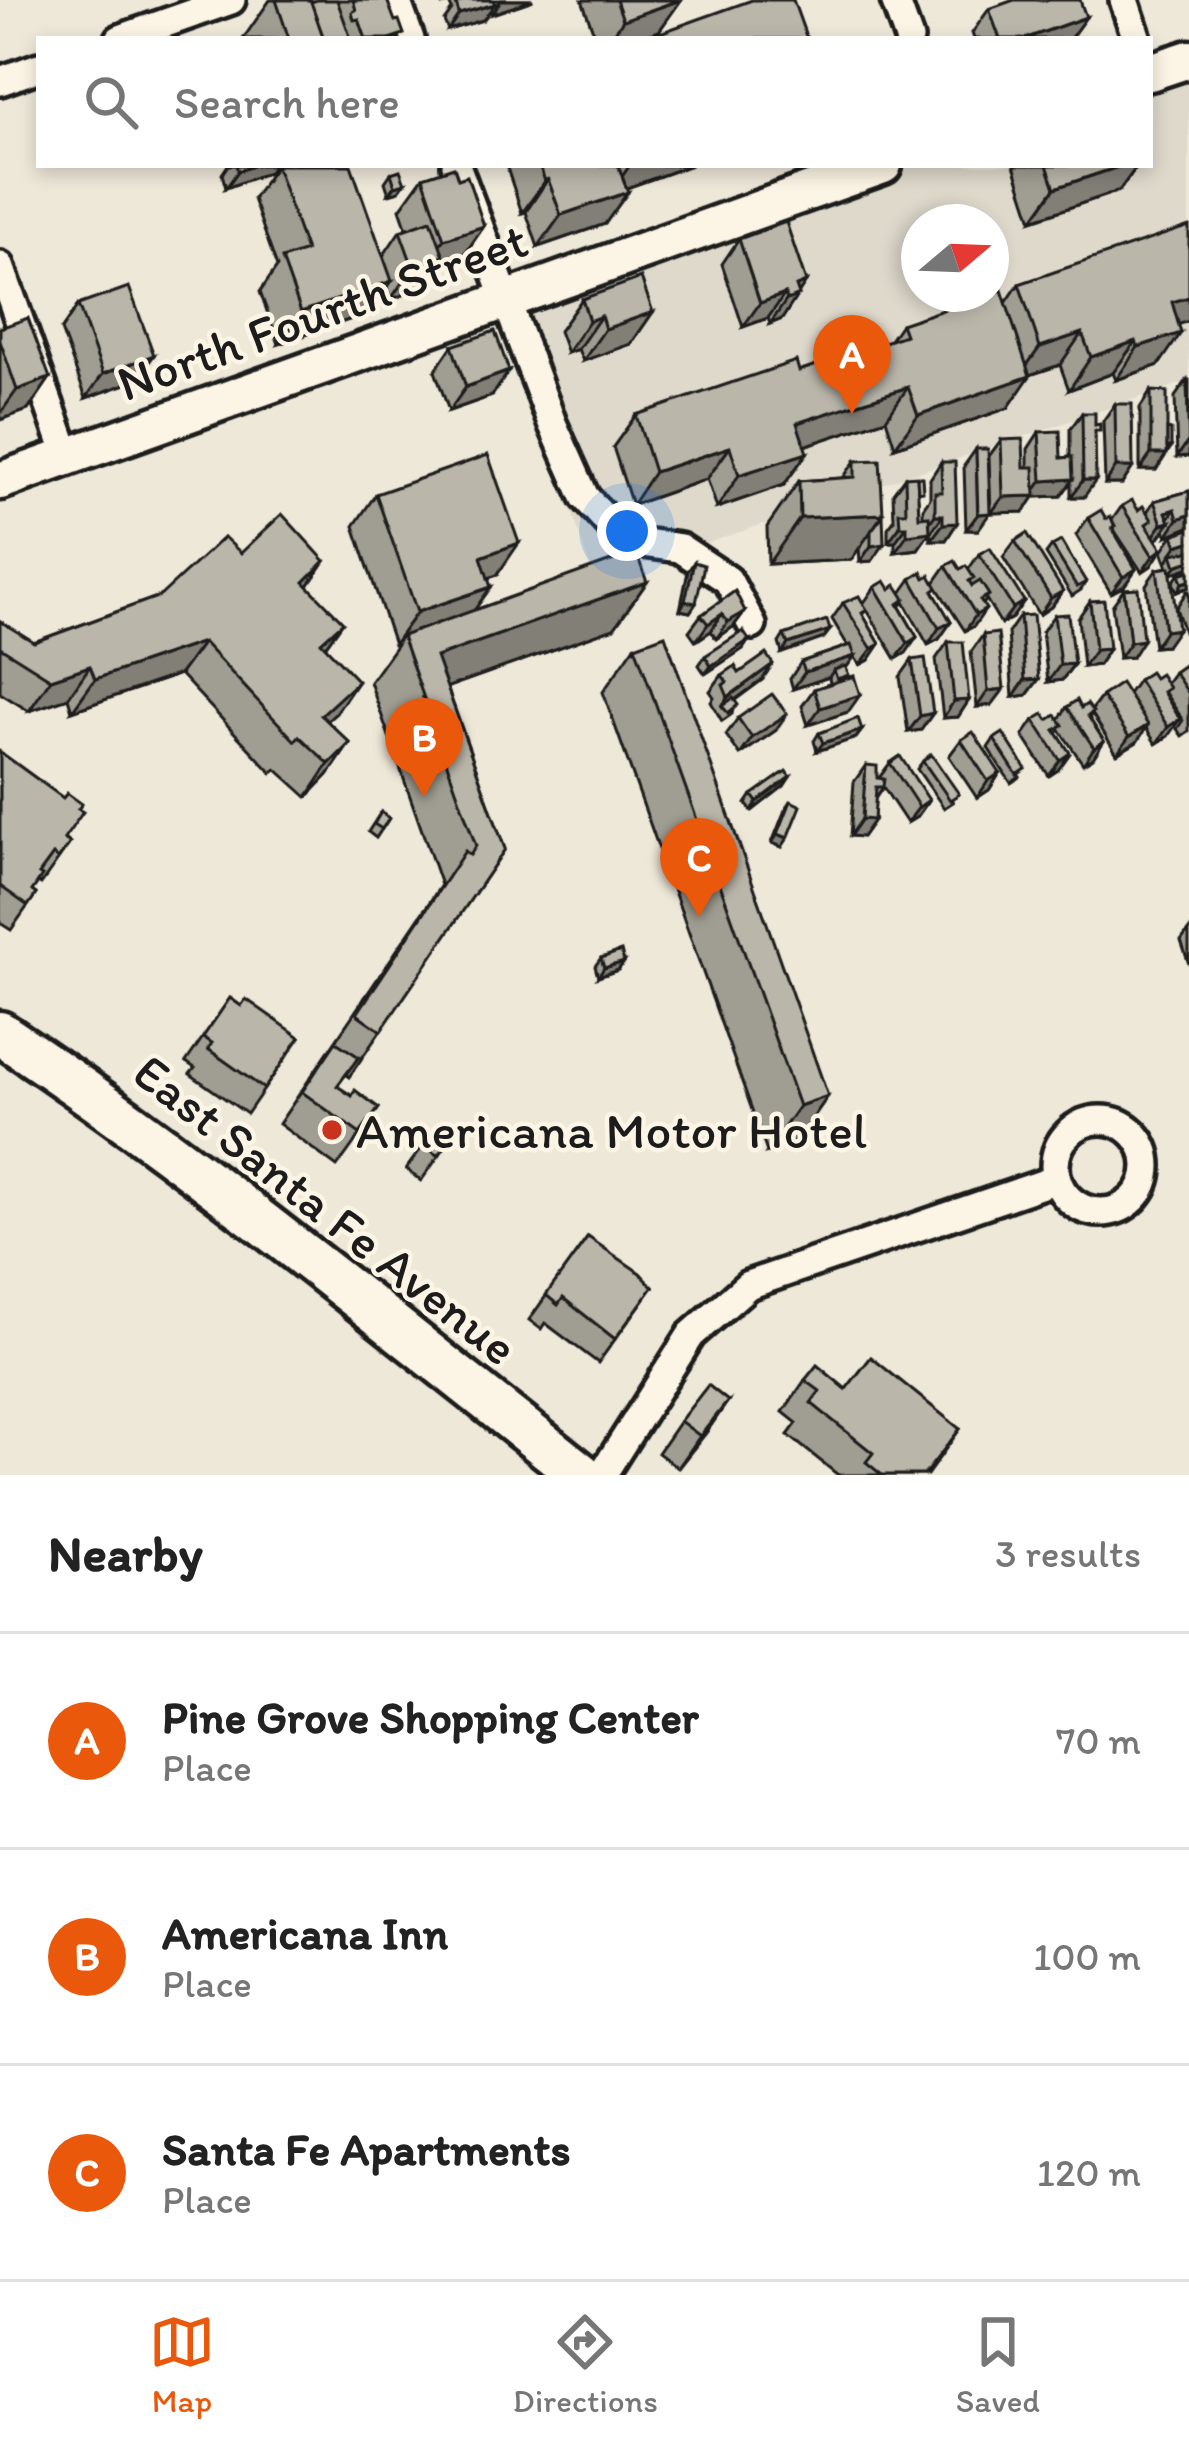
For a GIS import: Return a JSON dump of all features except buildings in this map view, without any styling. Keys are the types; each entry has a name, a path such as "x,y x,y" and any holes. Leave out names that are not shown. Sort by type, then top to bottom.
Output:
{"main road":[{"path":"1153,70 1189,58"},
{"name":"North Fourth Street","path":"0,481 874,168"},
{"name":"East Santa Fe Avenue","path":"0,1033 252,1214 582,1475"}],"street":[{"path":"129,36 231,0"},
{"path":"396,0 409,36"},
{"path":"895,0 908,36"},
{"path":"1124,0 1136,36"},
{"path":"0,81 36,68"},
{"path":"457,168 552,423 585,497 615,530 643,543 680,548 728,580 752,625"},
{"path":"0,266 68,458"},
{"path":"602,1475 691,1335 748,1285 1057,1179"}],"shaded area":[{"path":"1189,62 1189,381 594,581 505,298 881,168 1153,168 1153,74"}],"place":[{"name":"Pine Grove Shopping Center","path":"852,414"},
{"name":"Americana Inn","path":"424,797"},
{"name":"Santa Fe Apartments","path":"699,917"},
{"name":"Americana Motor Hotel","path":"332,1130"}]}
